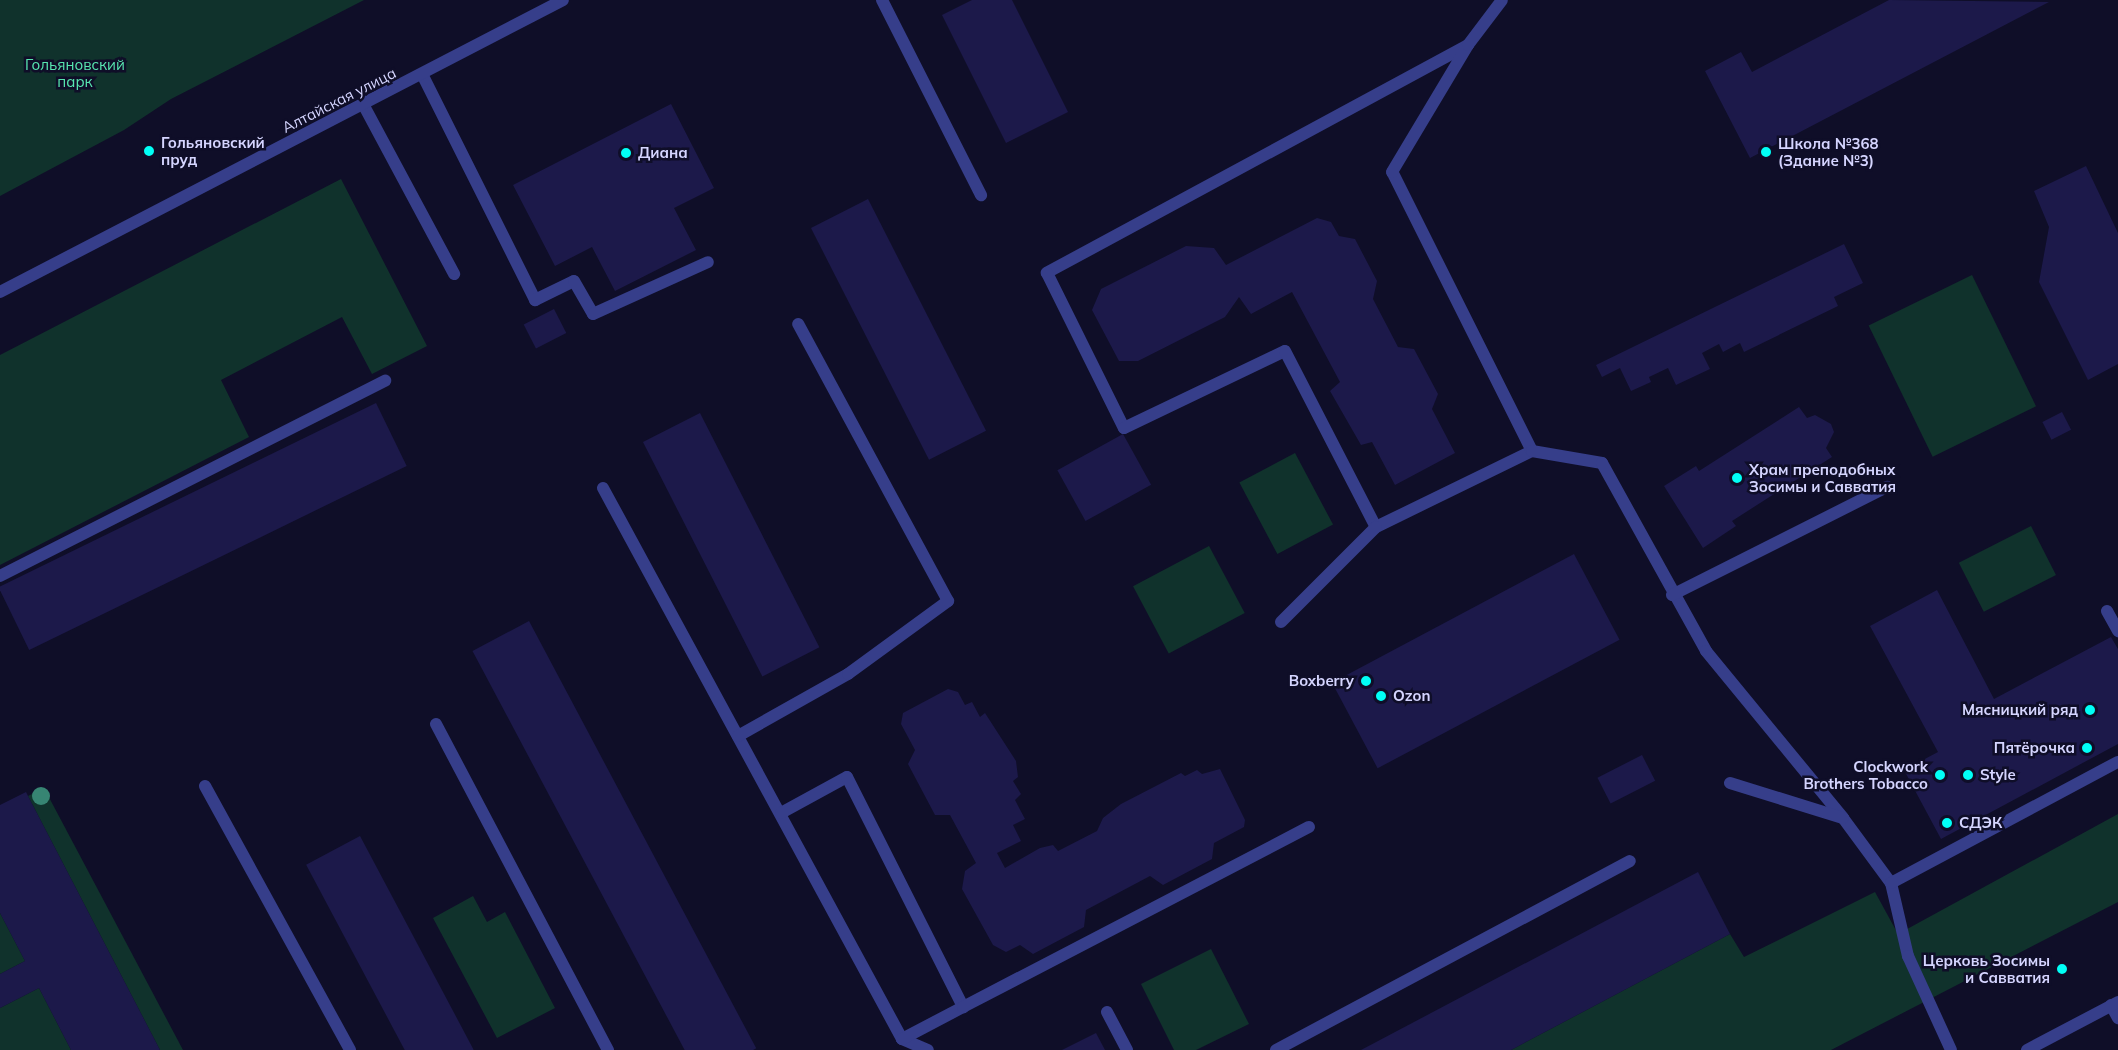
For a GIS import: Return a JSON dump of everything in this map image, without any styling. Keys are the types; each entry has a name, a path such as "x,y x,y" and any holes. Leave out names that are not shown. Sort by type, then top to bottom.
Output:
{"street":[{"name":"Алтайская улица","path":"0,292 563,0"},
{"path":"882,0 981,195"},
{"path":"1502,0 1468,45 1392,172 1532,452"},
{"path":"1376,526 1285,351 1124,428 1047,273 1468,45"},
{"path":"422,74 535,300 574,281 592,314 708,262"},
{"path":"363,104 454,274"},
{"path":"738,736 848,674 948,601 798,324"},
{"path":"0,576 385,381"},
{"path":"1281,622 1376,526 1532,452 1602,463 1672,595 1706,651 1843,818 1891,883 1908,956 1952,1050"},
{"path":"1672,595 1887,487"},
{"path":"603,488 902,1039 928,1050"},
{"path":"2107,611 2118,631"},
{"path":"436,724 608,1050"},
{"path":"1891,883 2118,762"},
{"path":"781,813 847,777 963,1007"},
{"path":"1731,783 1843,818"},
{"path":"205,786 350,1050"},
{"path":"902,1039 1309,827"},
{"path":"1276,1050 1630,861"},
{"path":"2027,1050 2114,1003 2118,1018"},
{"path":"1107,1012 1127,1050"}],"green space":[{"name":"Гольяновcкий парк","path":"0,0 364,0 171,99 124,130 0,196"},
{"path":"341,179 427,346 372,374 342,317 221,380 249,437 0,565 0,355"},
{"path":"1972,275 2036,406 1933,457 1869,325"},
{"path":"1295,453 1333,525 1277,554 1239,483"},
{"path":"2031,526 2056,575 1984,612 1959,563"},
{"path":"1209,546 1245,613 1169,653 1133,586"},
{"path":"44,788 183,1050 160,1050 28,796"},
{"path":"2118,814 2118,902 1831,1050 1511,1050 1730,934 1744,957 1875,892 1898,934"},
{"path":"473,896 487,922 505,912 555,1008 497,1038 433,918"},
{"path":"0,913 25,961 0,974"},
{"path":"1211,949 1249,1024 1196,1050 1174,1050 1141,984"},
{"path":"39,988 71,1050 0,1050 0,1008"}],"building":[{"path":"972,0 1012,0 1068,112 1006,143 942,15"},
{"path":"1889,0 2049,2 1750,158 1705,71 1741,52 1752,72"},
{"path":"671,104 714,188 674,208 696,250 615,291 592,247 555,266 513,185"},
{"path":"2086,166 2118,233 2118,364 2088,380 2039,282 2049,227 2034,191"},
{"path":"868,199 986,431 929,460 811,228"},
{"path":"1317,218 1331,222 1339,236 1355,239 1377,281 1373,299 1398,347 1414,349 1438,394 1432,409 1455,453 1395,485 1372,442 1361,445 1330,391 1340,382 1292,292 1251,314 1239,297 1225,317 1138,361 1119,361 1092,310 1101,289 1186,246 1214,248 1226,265"},
{"path":"1844,244 1863,283 1834,297 1838,306 1744,352 1740,343 1723,352 1719,344 1702,353 1710,369 1676,385 1668,368 1649,377 1651,382 1631,391 1620,368 1602,377 1596,365"},
{"path":"554,309 566,333 536,348 524,324"},
{"path":"376,403 407,466 29,650 0,586"},
{"name":"Храм преподобных Зосимы и Савватия","path":"1799,407 1807,418 1815,415 1831,424 1834,432 1826,448 1832,457 1732,521 1736,526 1703,548 1664,486 1696,466 1699,471"},
{"path":"2062,412 2071,430 2051,440 2042,422"},
{"path":"700,413 819,647 762,676 643,442"},
{"path":"1123,434 1151,485 1086,521 1057,470"},
{"path":"1574,554 1620,640 1378,768 1332,683"},
{"path":"1937,590 1994,699 2111,637 2118,649 2118,744 1941,839 1904,770 1938,752 1870,626"},
{"path":"529,621 756,1048 685,1050 472,651"},
{"path":"948,689 958,692 965,705 972,702 980,717 985,713 1016,761 1018,777 1013,781 1021,794 1015,800 1025,819 1013,825 1021,841 997,853 1005,868 1040,848 1053,845 1058,851 1097,831 1103,818 1121,804 1181,773 1185,776 1197,770 1202,774 1220,769 1245,820 1244,827 1214,843 1212,859 1163,885 1150,876 1086,910 1084,927 1033,954 1020,945 1006,952 993,945 962,889 965,871 976,863 950,815 935,815 908,764 915,750 901,724 903,713"},
{"path":"1642,755 1655,781 1611,804 1597,778"},
{"path":"26,792 160,1050 71,1050 39,988 0,1008 0,974 25,961 0,913 0,805"},
{"path":"360,836 474,1050 405,1050 306,865"},
{"path":"1698,872 1730,934 1511,1050 1361,1050"},
{"path":"1096,1033 1105,1050 1062,1050"}],"place":[{"name":"Гольяновский пруд","path":"149,151"},
{"name":"Школа №368 (Здание №3)","path":"1766,152"},
{"name":"Диана","path":"626,153"},
{"name":"Храм преподобных Зосимы и Савватия","path":"1737,478"},
{"name":"Boxberry","path":"1366,681"},
{"name":"Ozon","path":"1381,696"},
{"name":"Мясницкий ряд","path":"2090,710"},
{"name":"Пятёрочка","path":"2087,748"},
{"name":"Clockwork Brothers Tobacco","path":"1940,775"},
{"name":"Style","path":"1968,775"},
{"name":"СДЭК","path":"1947,823"},
{"name":"Церковь Зосимы и Савватия","path":"2062,969"}]}
